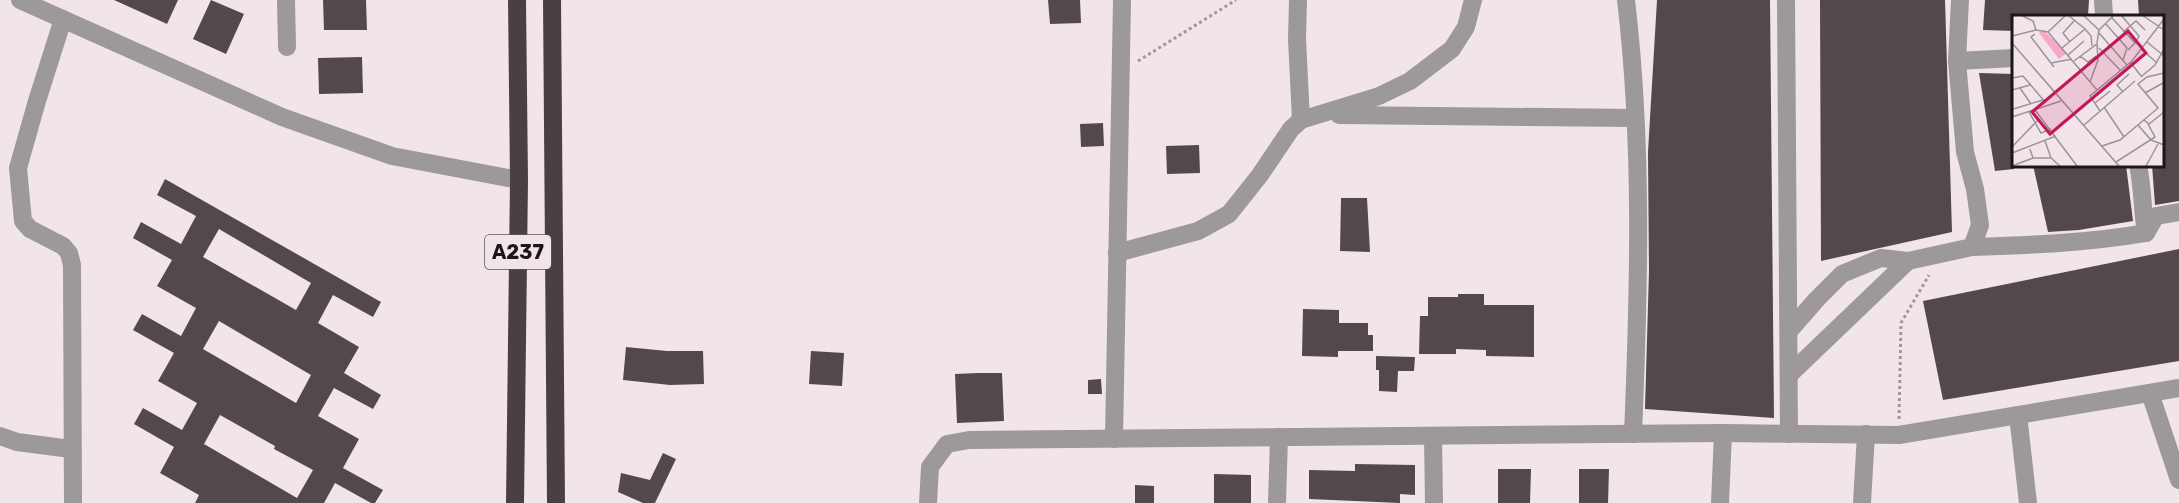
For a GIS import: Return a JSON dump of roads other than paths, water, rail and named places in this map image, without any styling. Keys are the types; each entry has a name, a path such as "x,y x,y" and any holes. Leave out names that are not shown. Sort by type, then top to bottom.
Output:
{"highway":[{"name":"A237","path":"515,503 519,180 517,0"},
{"name":"A237","path":"552,0 556,503"}],"street":[{"path":"20,0 282,117 392,156 519,180"},
{"path":"286,0 287,47"},
{"path":"1114,439 1122,0"},
{"path":"1298,0 1297,39 1301,120"},
{"path":"1117,252 1198,231 1229,214 1260,175 1291,129 1301,120 1379,96 1410,81 1452,49 1466,27 1473,0"},
{"path":"1626,0 1633,60 1639,238 1633,434"},
{"path":"1786,0 1789,434"},
{"path":"1960,0 1957,61 1965,152 1975,189 1980,225 1972,247"},
{"path":"2103,0 2104,15"},
{"path":"63,19 37,100 9,167 23,221 30,229 63,246 69,254 72,265 73,503"},
{"path":"1957,61 2012,58"},
{"path":"1322,115 1635,118"},
{"path":"2138,166 2142,182 2141,202 2146,232"},
{"path":"1789,331 1842,274 1881,258 1908,261 1972,247 2052,245 2101,240 2146,232 2156,216 2179,212"},
{"path":"1789,375 1908,261"},
{"path":"928,503 930,467 947,444 969,440 1723,433 1899,435 2179,388"},
{"path":"2151,393 2179,480"},
{"path":"2019,415 2028,503"},
{"path":"1720,503 1723,433"},
{"path":"1862,503 1866,434"},
{"path":"0,436 17,442 71,449"},
{"path":"1433,436 1434,503"},
{"path":"1277,503 1279,437"}]}
